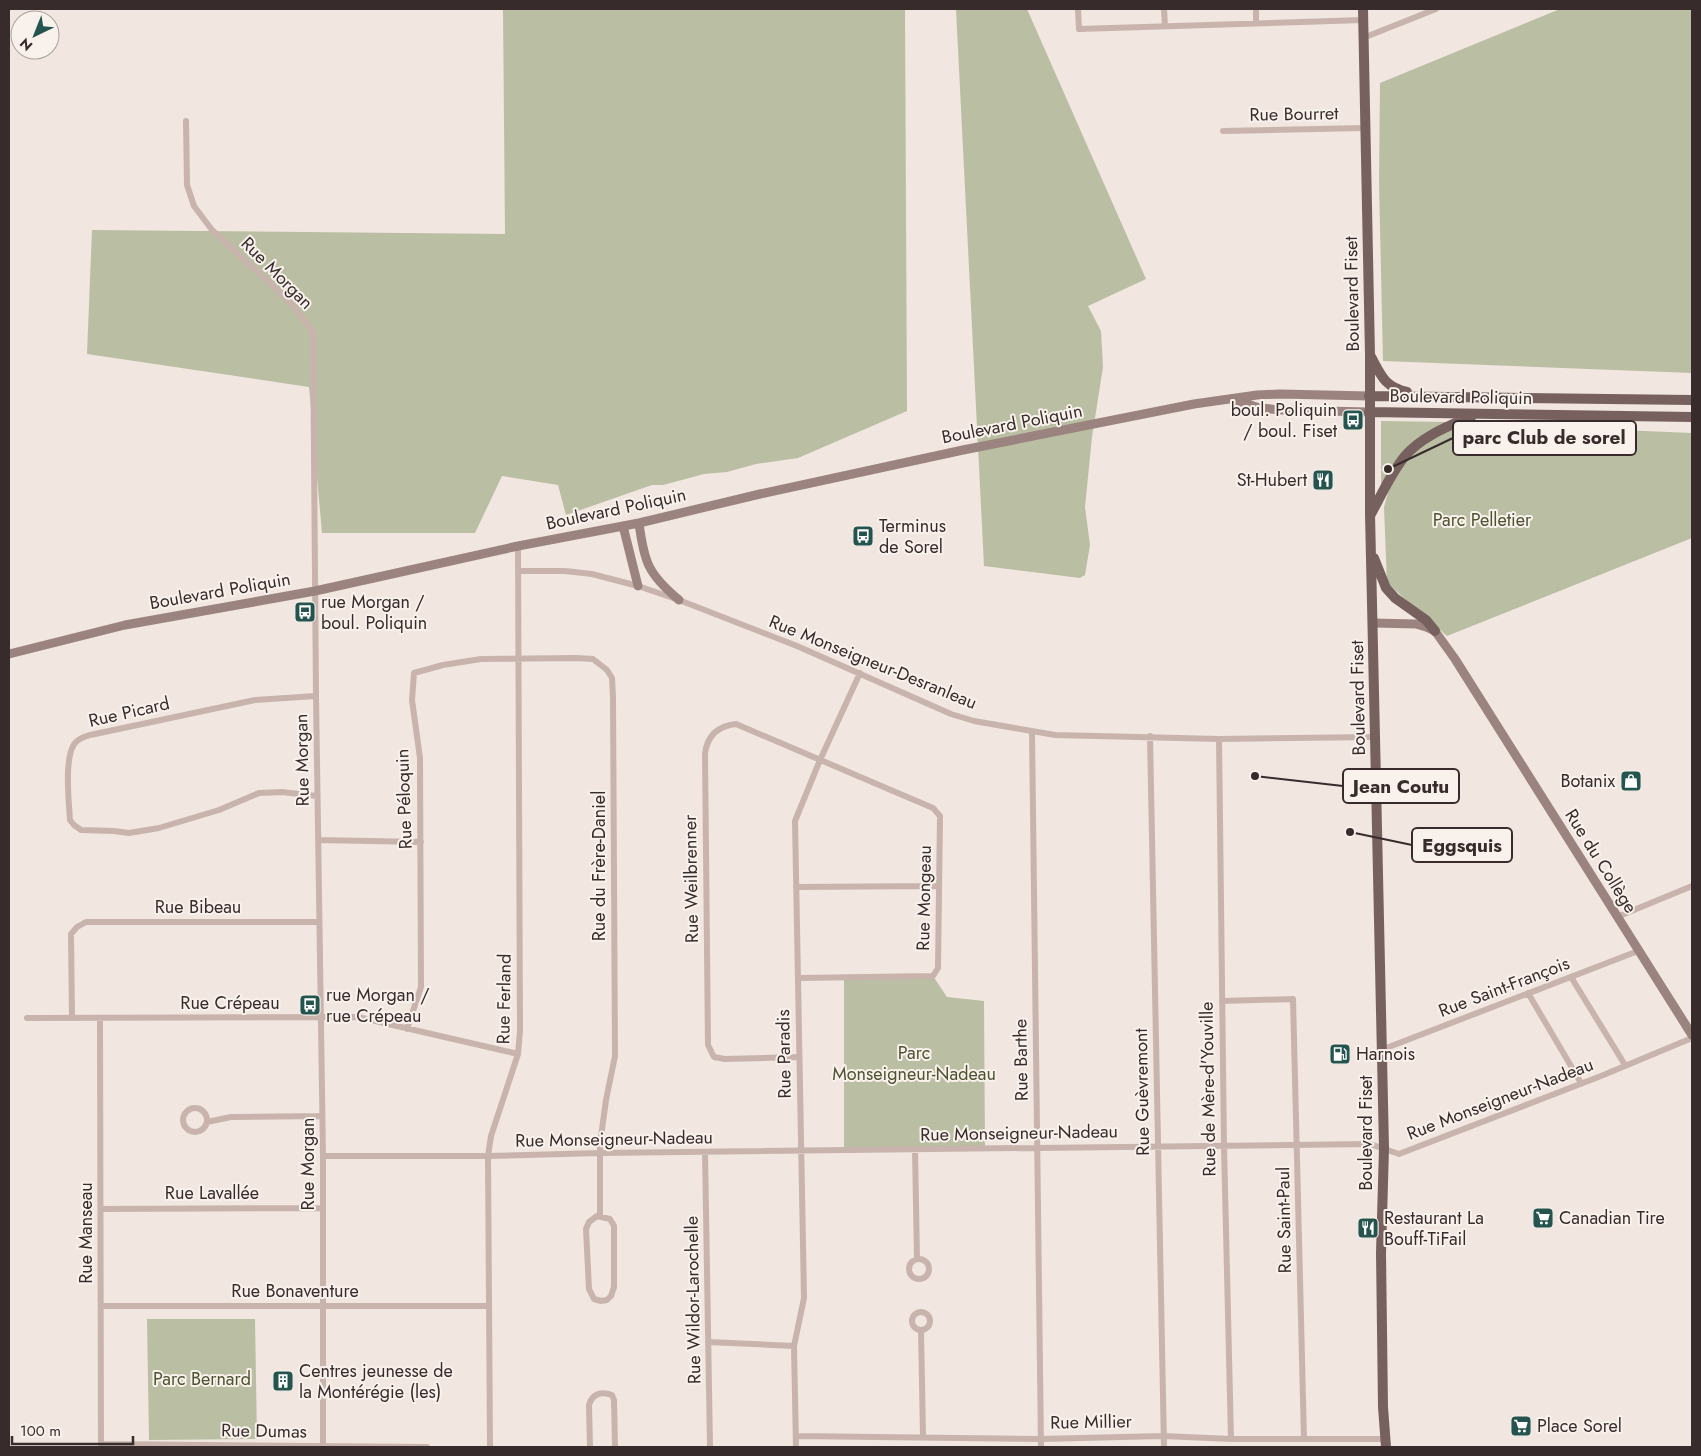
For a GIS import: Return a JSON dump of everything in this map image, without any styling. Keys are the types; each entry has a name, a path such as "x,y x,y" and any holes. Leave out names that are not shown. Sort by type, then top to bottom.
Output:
{"main road":[{"name":"Boulevard Fiset","path":"1363,14 1370,355 1370,514 1384,1148 1381,1253 1383,1407 1386,1443"},
{"path":"1370,355 1383,379 1395,389 1433,397"},
{"name":"Boulevard Poliquin","path":"1369,396 1692,400"},
{"name":"Boulevard Poliquin","path":"1369,412 1692,417"},
{"path":"1370,514 1394,471 1406,455 1443,428 1476,414"},
{"path":"1372,552 1386,588 1395,598 1426,620 1436,631"}],"street":[{"path":"1078,9 1079,29 1256,23 1363,14"},
{"path":"1164,9 1165,26"},
{"path":"1256,9 1256,23"},
{"path":"1364,38 1436,9"},
{"name":"Rue Morgan","path":"186,121 187,185 194,206 212,230 290,302 313,332 323,1156 323,1447"},
{"name":"Rue Bourret","path":"1224,131 1365,128"},
{"name":"Boulevard Poliquin","path":"9,654 125,625 315,591 518,546 639,523 760,494 963,450 1194,404 1258,395 1369,396"},
{"name":"Boulevard Poliquin","path":"1231,400 1260,408 1281,410 1369,412"},
{"path":"639,523 645,559 658,581 679,600"},
{"path":"623,526 638,586"},
{"name":"Rue Ferland","path":"490,1447 488,1156 490,1136 518,1054 520,1031 518,546"},
{"path":"638,586 645,559"},
{"name":"Rue Monseigneur-Desranleau","path":"518,572 565,571 592,574 638,586 797,646 951,714 974,721 1063,736 1150,736 1219,739 1375,737"},
{"path":"1373,623 1416,624 1436,631"},
{"name":"Rue du Collège","path":"1436,631 1692,1037"},
{"name":"Rue Péloquin","path":"407,1029 421,987 420,758 412,690 414,673 443,665 473,660 519,658"},
{"name":"Rue du Frère-Daniel","path":"519,658 593,660 607,670 612,678 615,1047 600,1153 600,1216"},
{"name":"Rue Paradis","path":"796,1447 794,1346 804,1298 795,821 820,760 860,673"},
{"name":"Rue Picard","path":"316,696 255,700 95,734 76,741 69,756 70,820 81,830 134,833 184,821 231,806 259,793 282,792 318,796"},
{"name":"Rue Weilbrenner","path":"799,1057 725,1059 714,1057 708,1045 705,754 706,744 714,733 725,725 736,724 820,760"},
{"name":"Rue Barthe","path":"1032,732 1041,1447"},
{"name":"Rue Guèvremont","path":"1150,736 1164,1447"},
{"name":"Rue de Mère-d'Youville","path":"1219,739 1224,1146 1231,1439"},
{"name":"Rue Mongeau","path":"798,978 933,976 938,968 940,816 933,808 820,760"},
{"path":"318,840 421,842"},
{"path":"796,886 939,886"},
{"path":"1618,917 1692,886"},
{"name":"Rue Bibeau","path":"72,1018 70,940 71,934 77,927 86,922 320,922"},
{"name":"Rue Saint-François","path":"1382,1050 1638,951"},
{"path":"1571,977 1626,1065"},
{"path":"1528,993 1581,1083"},
{"name":"Rue Saint-Paul","path":"1222,1001 1293,999 1304,1439"},
{"name":"Rue Crépeau","path":"27,1018 358,1017 518,1054"},
{"name":"Rue Manseau","path":"100,1019 101,1445"},
{"name":"Rue Monseigneur-Nadeau","path":"323,1156 488,1156 1370,1144 1399,1154 1581,1083 1692,1037"},
{"path":"206,1122 231,1117 322,1116"},
{"path":"915,1150 917,1259"},
{"name":"Rue Wildor-Larochelle","path":"705,1152 710,1447"},
{"name":"Rue Lavallée","path":"100,1209 323,1208"},
{"path":"600,1216 610,1220 614,1226 614,1287 611,1296 607,1300 600,1301 594,1299 588,1289 586,1229 591,1219 600,1216"},
{"name":"Rue Bonaventure","path":"101,1306 489,1306"},
{"path":"921,1330 923,1437"},
{"path":"708,1342 794,1346"},
{"path":"590,1447 590,1400 594,1396 606,1393 612,1395 614,1400 615,1447"},
{"name":"Rue Millier","path":"796,1436 1041,1438 1163,1436 1386,1443"},
{"name":"Rue Dumas","path":"101,1445 427,1447"}],"green space":[{"path":"503,9 905,9 907,411 798,458 756,464 727,472 704,474 663,485 652,485 566,515 558,485 502,476 475,533 322,533 309,387 87,354 92,230 505,234"},
{"path":"956,9 1027,9 1146,279 1088,306 1101,331 1103,367 1092,437 1085,507 1090,545 1085,575 1080,578 984,566"},
{"path":"1560,9 1692,9 1692,373 1383,361 1379,182 1380,83"},
{"path":"1381,421 1448,422 1408,448 1381,489"},
{"name":"Parc Pelletier","path":"1478,424 1692,433 1692,538 1447,636 1387,583 1384,507 1392,479 1408,456 1428,440 1452,428"},
{"name":"Parc Monseigneur-Nadeau","path":"933,976 947,997 984,1001 985,1149 844,1150 844,977"},
{"name":"Parc Bernard","path":"147,1319 255,1319 257,1439 149,1440"}],"place":[{"name":"boul. Poliquin / boul. Fiset","path":"1353,420"},
{"name":"parc Club de sorel","path":"1388,469"},
{"name":"St-Hubert","path":"1323,480"},
{"name":"Terminus de Sorel","path":"863,536"},
{"name":"rue Morgan / boul. Poliquin","path":"305,612"},
{"name":"Jean Coutu","path":"1255,776"},
{"name":"Botanix","path":"1631,781"},
{"name":"Eggsquis","path":"1350,832"},
{"name":"rue Morgan / rue Crépeau","path":"310,1005"},
{"name":"Harnois","path":"1340,1054"},
{"name":"Canadian Tire","path":"1543,1218"},
{"name":"Restaurant La Bouff-TiFail","path":"1368,1228"},
{"name":"Centres jeunesse de la Montérégie (les)","path":"283,1381"},
{"name":"Place Sorel","path":"1521,1426"}]}
